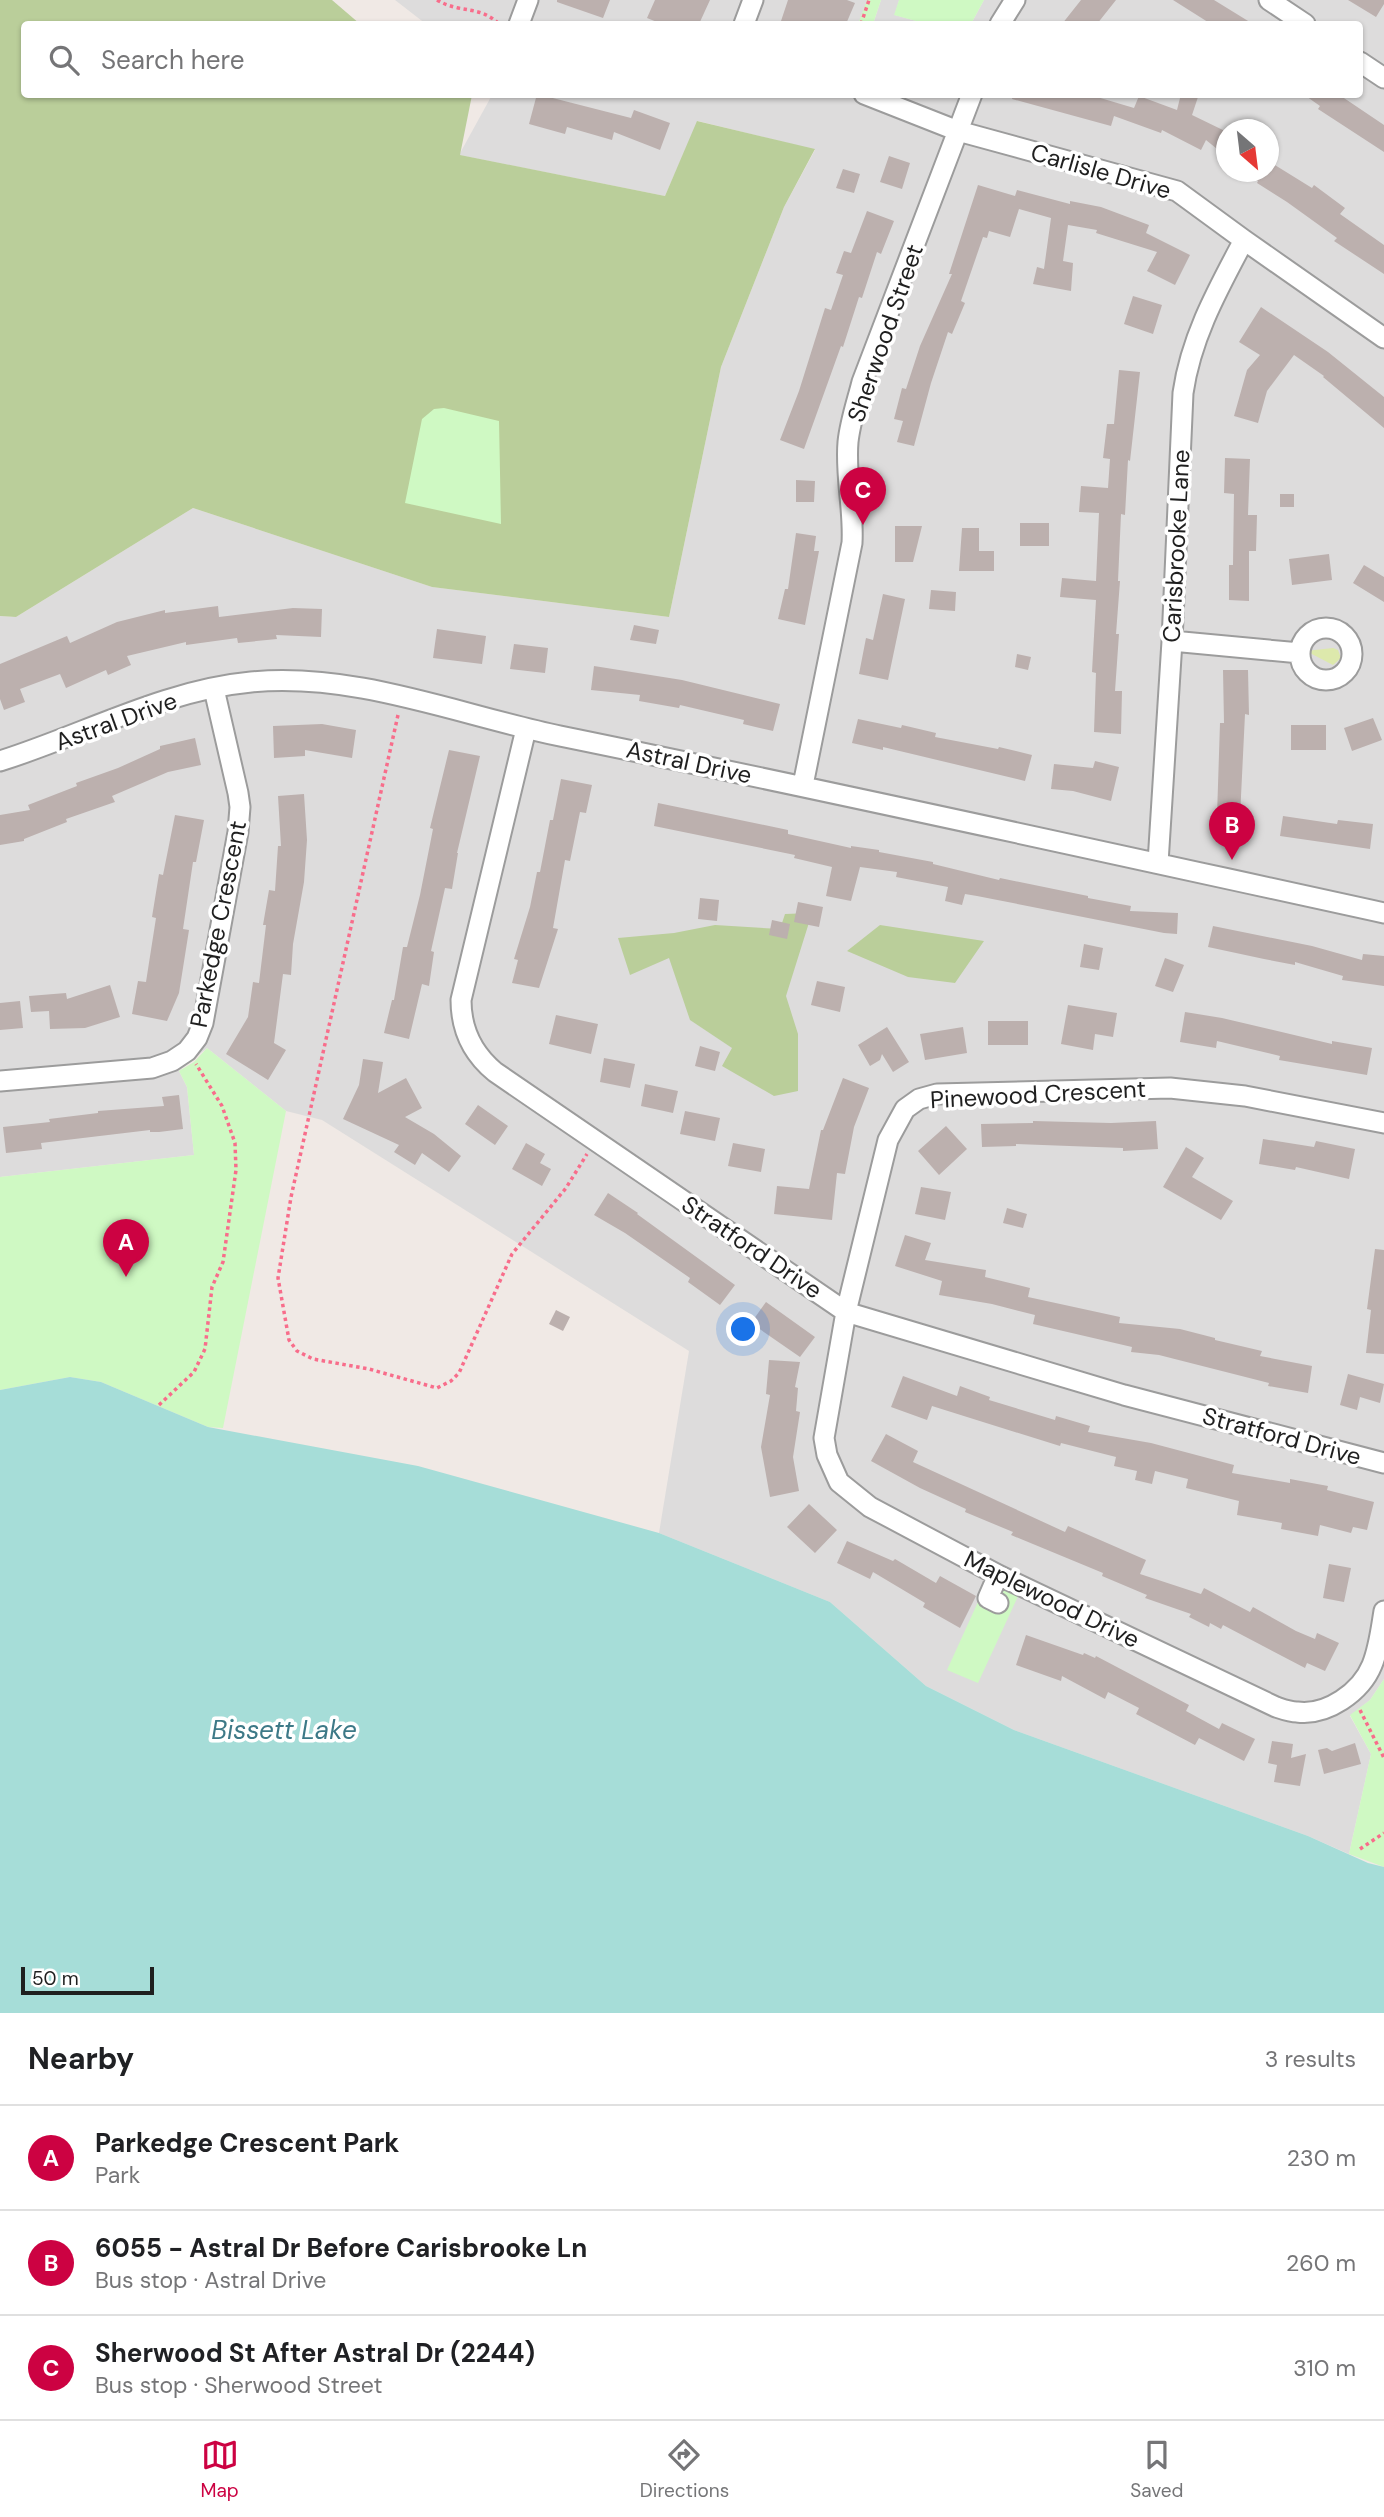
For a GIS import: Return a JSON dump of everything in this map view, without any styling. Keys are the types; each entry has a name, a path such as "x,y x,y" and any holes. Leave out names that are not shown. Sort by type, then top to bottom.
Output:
{"street":[{"path":"520,21 528,0"},
{"path":"745,21 753,0"},
{"path":"1002,21 1015,0"},
{"path":"1269,0 1300,21"},
{"path":"1363,64 1384,78"},
{"name":"Carlisle Drive","path":"874,98 958,131 1177,191 1384,338"},
{"name":"Sherwood Street","path":"803,785 852,543 848,442 854,414 862,382 970,98"},
{"name":"Carisbrooke Lane","path":"1158,863 1172,641 1183,393 1187,370 1208,308 1244,240"},
{"path":"1172,641 1300,653"},
{"name":"Astral Drive","path":"0,761 44,747 157,703 214,689 250,682 292,680 333,684 401,697 526,729 803,785 1384,913"},
{"name":"Parkedge Crescent","path":"0,1081 152,1068 172,1061 187,1051 200,1032 208,1003 239,832 240,807 214,689"},
{"name":"Stratford Drive","path":"526,729 462,992 462,1017 470,1042 490,1068 846,1312 1124,1395 1384,1463"},
{"name":"Pinewood Crescent","path":"846,1312 888,1140 901,1113 919,1099 937,1094 1170,1088 1245,1096 1384,1123"},
{"name":"Maplewood Drive","path":"846,1312 824,1431 827,1455 839,1482 870,1507 998,1575 1276,1707 1296,1713 1322,1710 1352,1693 1364,1680 1372,1664 1384,1611"},
{"path":"998,1575 988,1598 998,1603"}],"path":[{"path":"437,0 450,8 488,14 496,21"},
{"path":"862,21 869,0"},
{"path":"401,697 291,1197 278,1278 289,1340 297,1352 313,1359 369,1369 437,1388 452,1381 459,1373 512,1254 566,1188 596,1140"},
{"path":"159,1405 194,1372 205,1349 212,1287 223,1262 236,1170 235,1143 222,1106 187,1051"},
{"path":"1352,1693 1384,1758"},
{"path":"1360,1849 1384,1833"}],"shaded area":[{"path":"395,0 868,0 860,21 422,21"},
{"path":"881,0 899,0 895,15 916,21 874,21"},
{"path":"984,0 1384,0 1384,1679 1370,1700 1350,1716 1371,1754 1349,1854 1308,1836 1014,1730 926,1686 830,1602 659,1533 689,1351 322,1120 286,1111 207,1048 179,1071 187,1087 194,1155 0,1177 0,616 16,617 193,508 432,587 669,617 721,367 784,207 815,150 698,121 665,196 459,155 490,98 1363,98 1363,21 973,21"}],"green space":[{"path":"0,0 332,0 356,21 21,21 21,98 471,98 460,155 665,196 697,121 815,149 784,207 721,367 669,617 432,587 193,508 16,617 0,616"},
{"path":"867,0 881,0 874,21 859,21"},
{"path":"899,0 984,0 973,21 916,21 894,15"},
{"path":"444,408 499,421 501,524 405,503 422,419 434,409"},
{"path":"1333,648 1338,650 1341,658 1333,665 1306,651"},
{"path":"812,913 786,996 798,1034 798,1091 774,1096 722,1066 732,1048 690,1020 669,958 630,975 618,938 674,933 715,925 780,929 785,914"},
{"path":"880,925 984,941 955,983 908,977 847,951"},
{"path":"207,1048 286,1111 223,1428 208,1427 101,1382 70,1377 0,1390 0,1177 194,1155 187,1087 179,1071 194,1062"},
{"path":"988,1580 1019,1594 978,1683 947,1670"},
{"path":"1384,1679 1384,1867 1349,1854 1371,1754 1350,1715 1370,1700"}],"water":[{"name":"Bissett Lake","path":"70,1377 101,1382 208,1427 418,1466 659,1533 830,1602 926,1686 1014,1730 1308,1836 1368,1863 1384,1867 1384,2013 0,2013 0,1390"}],"building":[{"path":"557,0 610,0 603,18"},
{"path":"655,0 710,0 700,21 654,21 647,18"},
{"path":"788,0 847,0 855,3 847,21 781,21"},
{"path":"1081,0 1116,0 1099,21 1064,21"},
{"path":"1173,0 1214,0 1248,21 1206,21"},
{"path":"1348,0 1384,0 1384,4 1376,17"},
{"path":"536,98 553,98 631,118 634,110 670,123 660,150 614,132 612,140 567,127 565,134 529,124"},
{"path":"1012,98 1100,98 1134,108 1138,98 1144,98 1177,110 1180,98 1198,98 1192,115 1216,127 1216,148 1206,140 1201,150 1162,130 1161,133 1114,116 1111,126"},
{"path":"1309,98 1344,98 1384,125 1384,152 1318,109 1320,106"},
{"path":"889,156 910,163 902,189 880,182"},
{"path":"1279,168 1312,188 1314,185 1345,208 1340,214 1384,245 1384,274 1334,241 1337,238 1257,183 1279,182"},
{"path":"843,169 860,174 854,193 836,188"},
{"path":"978,185 1015,196 1017,190 1070,204 1070,201 1101,207 1149,225 1146,233 1190,255 1175,285 1147,271 1157,252 1096,233 1097,230 1068,225 1063,261 1073,263 1071,291 1033,284 1037,267 1044,269 1051,218 1019,209 1010,237 989,231 987,238 983,237 961,301 965,303 952,334 948,332 931,383 914,446 897,442 903,421 894,419 902,388 906,389 920,346 952,274 949,274"},
{"path":"867,211 894,221 881,254 877,252 862,298 859,297 804,449 780,440 799,391 825,308 831,310 843,275 836,273 844,251 851,253"},
{"path":"1133,296 1162,305 1153,334 1124,324"},
{"path":"1261,307 1328,352 1384,397 1384,428 1324,376 1294,355 1267,391 1258,423 1234,416 1247,370 1260,355 1239,342"},
{"path":"1119,370 1140,372 1130,461 1128,460 1125,515 1121,514 1115,691 1122,691 1121,734 1094,732 1096,673 1092,672 1096,600 1060,597 1062,578 1096,581 1099,513 1079,512 1081,486 1108,488 1110,459 1103,458 1107,424 1114,424"},
{"path":"1225,458 1250,459 1248,515 1257,515 1256,551 1249,551 1249,601 1229,600 1229,565 1233,565 1234,494 1224,493"},
{"path":"796,480 815,481 814,502 796,502"},
{"path":"1280,494 1294,494 1294,507 1280,507"},
{"path":"1020,523 1049,523 1049,546 1020,546"},
{"path":"895,526 922,526 913,562 895,562"},
{"path":"962,528 979,528 979,551 994,551 994,571 959,571"},
{"path":"796,533 816,536 814,551 819,551 805,625 778,619 785,589 788,589"},
{"path":"1329,554 1332,580 1292,585 1289,559"},
{"path":"1364,565 1384,577 1384,602 1353,583"},
{"path":"931,590 956,592 955,611 929,609"},
{"path":"883,594 905,599 888,680 859,674 866,638 873,640"},
{"path":"218,606 219,617 293,608 322,609 321,637 276,635 277,639 238,643 237,638 186,645 186,642 127,656 131,665 108,675 106,670 66,688 60,674 20,689 25,702 4,710 0,699 0,664 67,636 70,643 117,622 165,610 165,613"},
{"path":"634,625 659,630 656,644 630,640"},
{"path":"437,629 486,636 482,664 433,658"},
{"path":"514,644 548,648 545,673 510,669"},
{"path":"1017,654 1031,657 1028,670 1015,667"},
{"path":"594,666 682,680 780,704 773,731 743,724 744,720 680,705 679,708 639,701 640,695 591,690"},
{"path":"1223,670 1248,670 1249,715 1245,714 1240,817 1217,816 1220,723 1224,723"},
{"path":"1373,718 1382,740 1352,751 1344,728"},
{"path":"858,719 901,728 902,725 936,733 935,737 1032,755 1025,781 883,747 883,750 852,743"},
{"path":"322,724 356,730 352,758 305,750 305,756 274,758 273,726"},
{"path":"1291,725 1326,725 1326,750 1291,750"},
{"path":"195,738 201,765 168,772 112,796 115,802 66,819 67,822 24,841 0,845 0,815 30,810 28,805 118,768 160,749 160,746"},
{"path":"449,750 480,756 457,853 452,889 445,888 431,951 434,952 429,986 422,984 409,1039 384,1033 394,1000 403,947 407,947 420,895 433,829 430,828"},
{"path":"1095,761 1119,767 1111,801 1073,791 1051,789 1054,764 1093,768"},
{"path":"561,779 592,785 586,813 580,812 570,861 565,860 553,928 558,929 539,988 512,983 518,960 514,959 530,907 537,872 540,872"},
{"path":"304,794 307,840 304,882 293,944 291,975 283,974 274,1043 286,1050 268,1080 226,1054 248,1017 253,982 259,983 266,925 263,925 269,890 275,891 278,846 281,846 278,796"},
{"path":"658,803 788,830 788,834 851,848 879,850 999,880 1000,878 1088,896 1131,906 1130,911 1178,913 1177,934 965,894 962,905 945,901 948,887 896,877 897,872 860,867 851,901 826,896 832,867 794,858 795,855 654,826"},
{"path":"175,815 204,820 196,862 193,862 183,929 189,930 179,993 167,1021 132,1014 138,981 146,982 156,918 152,917 159,874 163,875"},
{"path":"1283,816 1337,824 1338,820 1373,824 1370,849 1280,836"},
{"path":"700,898 719,900 717,921 698,919"},
{"path":"798,902 823,907 819,927 794,922"},
{"path":"772,920 790,924 787,939 769,935"},
{"path":"1213,926 1312,946 1362,960 1363,954 1384,956 1384,986 1342,980 1343,976 1295,962 1295,965 1208,947"},
{"path":"1084,944 1103,948 1099,970 1080,967"},
{"path":"1165,958 1184,965 1173,992 1155,986"},
{"path":"817,981 845,987 840,1012 811,1005"},
{"path":"110,985 120,1017 85,1028 50,1029 49,1011 31,1012 29,996 66,993 67,999"},
{"path":"20,1001 23,1028 0,1030 0,1003"},
{"path":"1068,1005 1117,1013 1113,1037 1095,1034 1093,1050 1061,1044"},
{"path":"1185,1012 1332,1044 1332,1041 1372,1048 1367,1075 1279,1060 1280,1056 1217,1041 1216,1048 1180,1042"},
{"path":"556,1015 598,1024 591,1054 549,1044"},
{"path":"988,1021 1028,1021 1028,1045 988,1045"},
{"path":"887,1027 909,1062 893,1072 882,1054 880,1060 870,1066 858,1045"},
{"path":"963,1027 967,1053 925,1060 920,1034"},
{"path":"700,1046 720,1052 715,1071 695,1066"},
{"path":"604,1058 635,1064 630,1088 600,1082"},
{"path":"363,1059 383,1062 378,1093 406,1078 422,1108 405,1117 434,1134 461,1156 449,1172 422,1153 415,1165 394,1152 399,1145 343,1119 359,1085"},
{"path":"843,1078 869,1088 854,1127 845,1174 837,1173 832,1220 774,1214 777,1186 809,1189 821,1130"},
{"path":"645,1084 678,1091 673,1113 641,1106"},
{"path":"179,1095 183,1129 159,1132 150,1130 41,1143 42,1149 6,1153 3,1127 50,1122 49,1119 98,1111 164,1106 162,1097"},
{"path":"478,1105 508,1126 495,1145 465,1124"},
{"path":"685,1111 720,1118 715,1141 680,1134"},
{"path":"1033,1121 1156,1121 1158,1149 1123,1151 1123,1148 1016,1144 982,1147 981,1124"},
{"path":"946,1126 967,1149 939,1175 918,1151"},
{"path":"1263,1139 1314,1147 1316,1141 1355,1149 1349,1179 1296,1167 1295,1170 1259,1164"},
{"path":"526,1143 545,1154 540,1163 551,1169 542,1186 512,1169"},
{"path":"733,1143 765,1149 761,1172 728,1166"},
{"path":"1186,1147 1204,1158 1192,1177 1233,1201 1221,1220 1163,1187"},
{"path":"921,1187 951,1192 945,1220 915,1214"},
{"path":"608,1193 735,1285 720,1305 688,1282 690,1278 594,1215"},
{"path":"1007,1208 1027,1214 1023,1228 1003,1223"},
{"path":"905,1235 931,1243 925,1260 986,1270 985,1277 1030,1288 1028,1297 1120,1317 1119,1323 1180,1329 1262,1351 1260,1356 1312,1366 1308,1393 1268,1386 1269,1383 1159,1355 1131,1352 1132,1347 1033,1324 1035,1315 939,1295 942,1281 895,1266"},
{"path":"1375,1249 1384,1250 1384,1354 1366,1353 1371,1310 1367,1309"},
{"path":"766,1302 815,1337 800,1357 751,1323"},
{"path":"556,1310 570,1317 563,1331 549,1324"},
{"path":"769,1360 800,1362 795,1387 798,1388 796,1411 800,1412 793,1457 799,1491 770,1497 761,1447 770,1395 766,1394"},
{"path":"1348,1374 1384,1384 1380,1403 1360,1397 1357,1410 1340,1405"},
{"path":"903,1376 957,1396 960,1386 990,1397 989,1400 1055,1420 1056,1416 1090,1426 1088,1432 1151,1443 1234,1465 1232,1473 1290,1483 1290,1479 1328,1486 1327,1490 1374,1502 1367,1530 1353,1527 1351,1533 1320,1525 1318,1536 1281,1529 1282,1523 1237,1515 1239,1501 1186,1488 1188,1479 1155,1471 1152,1484 1135,1480 1137,1471 1114,1466 1116,1457 1061,1443 1060,1446 932,1406 927,1420 891,1407"},
{"path":"886,1434 918,1451 913,1462 1065,1532 1068,1526 1146,1560 1140,1574 1201,1594 1204,1588 1250,1612 1253,1607 1315,1639 1317,1633 1339,1643 1325,1671 1307,1663 1305,1668 1223,1625 1221,1629 1210,1623 1209,1627 1189,1617 1191,1614 1145,1598 1147,1595 1102,1576 1103,1573 1011,1535 1013,1532 965,1512 966,1509 920,1488 871,1461"},
{"path":"809,1504 837,1530 815,1553 787,1527"},
{"path":"847,1541 893,1561 895,1559 936,1583 940,1576 976,1596 960,1628 923,1607 925,1603 873,1572 870,1579 837,1563"},
{"path":"1329,1564 1351,1568 1344,1602 1323,1598"},
{"path":"1026,1635 1083,1655 1096,1656 1189,1705 1186,1711 1219,1729 1222,1723 1255,1739 1244,1761 1199,1738 1195,1745 1136,1714 1139,1708 1108,1692 1105,1699 1062,1676 1061,1681 1016,1665"},
{"path":"1272,1741 1293,1744 1291,1758 1306,1754 1300,1786 1274,1782 1277,1765 1268,1763"},
{"path":"1355,1743 1361,1764 1324,1774 1318,1750 1327,1748 1332,1751"}],"place":[{"name":"Sherwood St After Astral Dr (2244)","path":"863,525"},
{"name":"6055 - Astral Dr Before Carisbrooke Ln","path":"1232,860"},
{"name":"Parkedge Crescent Park","path":"126,1277"}]}
